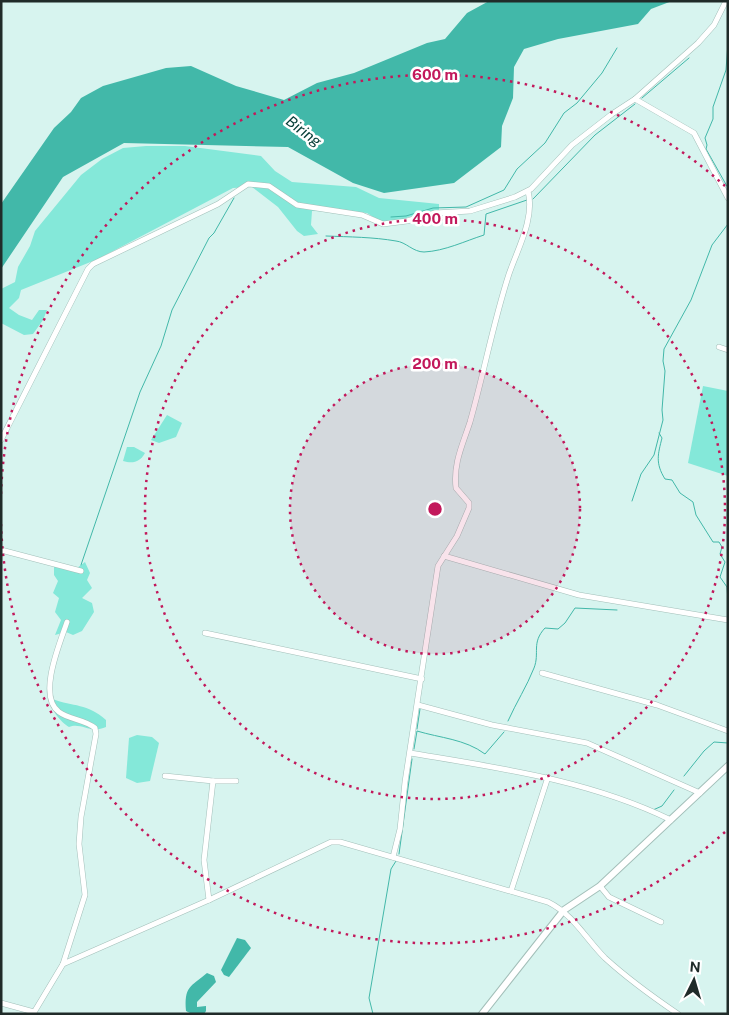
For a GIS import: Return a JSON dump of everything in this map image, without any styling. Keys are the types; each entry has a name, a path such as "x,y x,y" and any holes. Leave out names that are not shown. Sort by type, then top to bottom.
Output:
{"street":[{"path":"1,440 88,269 93,264 218,204 248,184 269,186 297,205 362,215 390,224 435,213 470,211 528,190 572,145 635,99 698,43 714,25 726,1"},
{"path":"635,99 694,132 728,198"},
{"path":"392,857 400,829 438,566 457,536 469,508 469,504 456,488 458,454 470,423 498,311 528,220 531,203 528,190"},
{"path":"719,347 728,350"},
{"path":"1,550 81,571"},
{"path":"444,556 579,595 728,620"},
{"path":"1,1003 33,1013 63,964 85,895 80,844 81,817 96,734 95,728 88,722 61,713 56,709 50,698 53,666 67,622"},
{"path":"205,632 422,679"},
{"path":"542,673 657,705 728,730"},
{"path":"418,705 492,725 587,743 700,793"},
{"path":"410,753 548,777 636,806 671,820"},
{"path":"482,1014 564,910 600,886 726,769"},
{"path":"165,776 236,781"},
{"path":"511,891 548,777"},
{"path":"209,900 204,860 213,780"},
{"path":"63,964 209,900 331,842 340,842 548,902 564,910 604,957 642,989 678,1014"},
{"path":"600,886 609,897 661,922"}],"shaded area":[{"path":"185,146 261,156 275,171 292,182 356,187 379,198 439,204 439,212 408,217 398,225 381,222 367,213 312,211 311,225 318,234 304,236 297,231 278,207 252,187 233,188 98,259 21,290 19,298 9,308 19,315 32,320 39,310 47,310 43,320 33,334 24,335 1,323 1,289 15,282 18,267 30,246 35,231 81,175 102,159 123,148"},
{"path":"703,386 728,391 728,476 688,463"},
{"path":"167,415 182,423 176,437 159,443 151,440"},
{"path":"127,447 134,447 145,453 136,462 123,461"},
{"path":"85,562 90,573 87,580 92,588 82,598 92,603 94,612 82,631 73,635 66,632 55,635 61,620 55,612 59,598 53,593 58,581 54,575 54,567 68,565 77,568"},
{"path":"52,699 93,711 106,720 106,727 90,729 78,726 69,727 59,719 54,711"},
{"path":"137,735 152,737 159,743 150,781 137,783 126,778 129,738"}],"water":[{"name":"Biring","path":"489,1 672,1 651,9 638,24 558,39 524,49 514,67 513,98 502,126 501,147 454,183 384,193 353,183 288,147 124,143 63,177 1,269 1,204 54,128 71,112 81,98 103,86 166,68 191,66 236,86 284,100 317,83 354,73 427,43 445,39 467,13"},
{"path":"237,938 245,940 251,948 229,977 224,975 221,970"},
{"path":"207,973 214,976 216,982 197,1002 197,1007 206,1006 206,1011 204,1014 192,1014 186,1011 187,992 192,985"}],"waterway":[{"path":"728,43 726,70 713,107 713,119 705,138 706,149 728,188"},
{"path":"391,217 406,216 433,208 466,207 504,190 517,169 545,143 564,113 577,103 602,73 617,48"},
{"path":"642,98 689,58"},
{"path":"533,199 595,135 635,104"},
{"path":"81,565 140,392 161,346 172,310 209,238 214,233 234,198"},
{"path":"326,236 387,240 403,243 420,252 432,251 447,248 484,235 486,214 527,200"},
{"path":"632,501 641,474 654,455 663,420 664,349 691,300 712,245 728,224"},
{"path":"659,433 662,438 658,458 665,479 672,480 680,493 693,502 696,515 713,542 719,542 722,547 720,554 725,562 720,577 727,587 728,601"},
{"path":"508,721 536,663 538,638 545,628 558,629 565,623 575,608 617,610"},
{"path":"417,729 420,709"},
{"path":"414,749 417,731 461,742 485,754 504,732"},
{"path":"684,776 704,751 714,742 728,743"},
{"path":"399,854 412,759"},
{"path":"653,810 662,806 674,790"},
{"path":"373,1014 369,998 391,869 396,861"}]}
